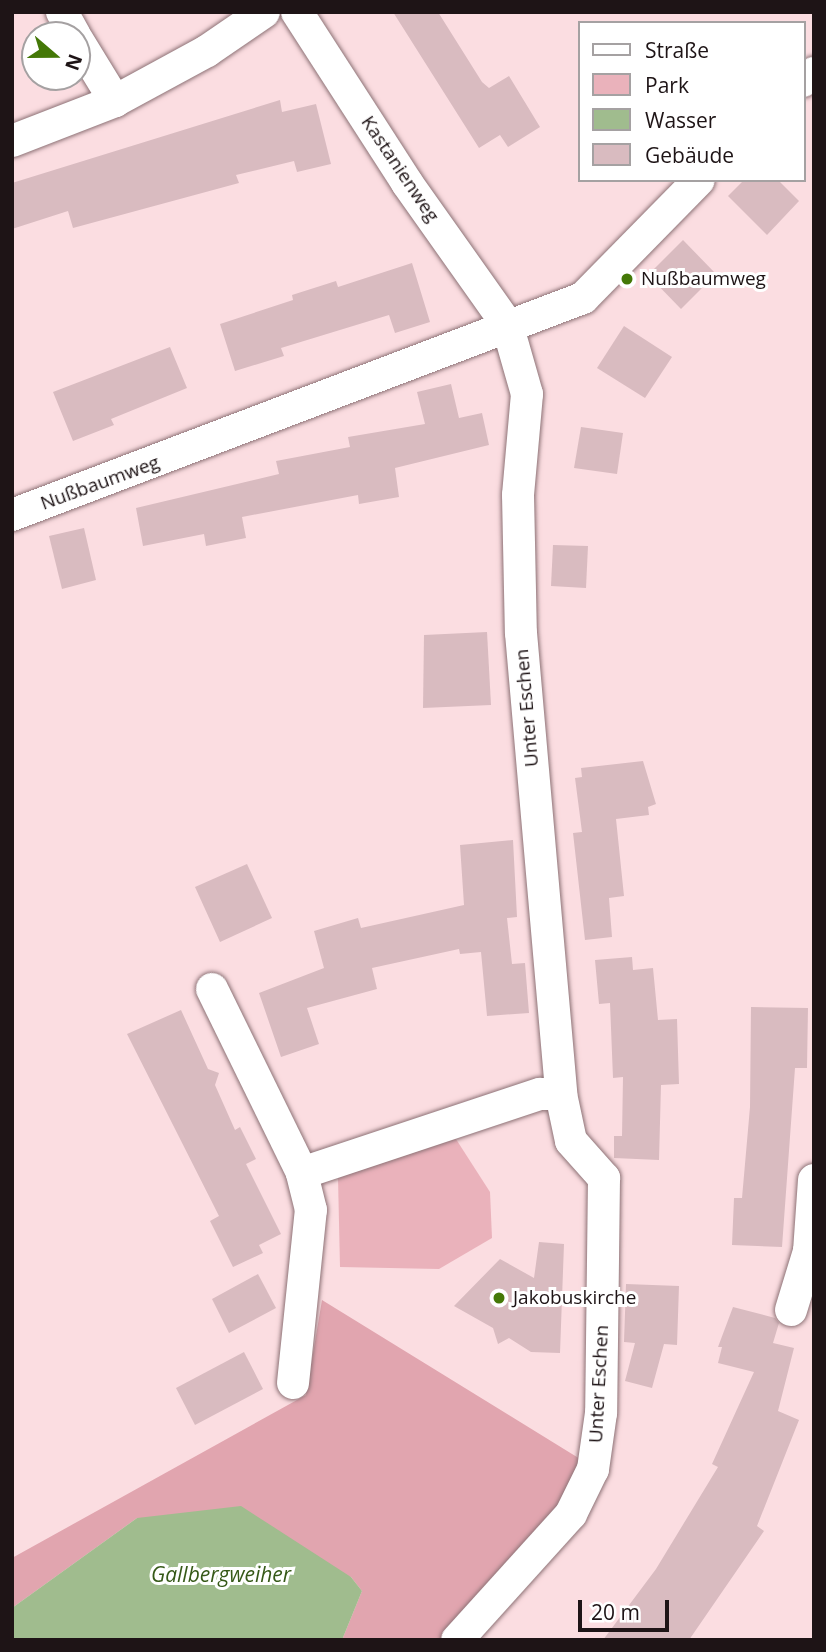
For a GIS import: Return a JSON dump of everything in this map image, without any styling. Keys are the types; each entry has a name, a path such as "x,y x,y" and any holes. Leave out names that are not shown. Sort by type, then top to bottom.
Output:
{"street":[{"path":"12,141 115,101 206,51 264,12"},
{"name":"Kastanienweg","path":"297,12 407,183 507,324"},
{"path":"91,62 115,101"},
{"name":"Nußbaumweg","path":"12,515 246,429 507,324 583,298 697,182"},
{"name":"Unter Eschen","path":"457,1640 571,1514 593,1469 601,1413 604,1178 571,1141 561,1094 521,633 518,495 527,394 507,324"},
{"path":"212,989 302,1173 311,1210 293,1383"},
{"path":"302,1173 540,1094 561,1094"},
{"path":"791,1310 811,1252 814,1180"}],"green space":[{"path":"454,1136 490,1192 492,1238 439,1269 340,1267 338,1178"}],"shaded area":[{"path":"322,1300 585,1462 559,1508 441,1640 342,1640 362,1591 351,1577 137,1518 12,1608 12,1558 306,1395"}],"water":[{"name":"Gallbergweiher","path":"241,1506 351,1577 362,1591 342,1640 12,1640 12,1608 137,1518"}],"building":[{"path":"393,12 438,12 482,82 489,88 509,76 540,127 508,147 500,135 479,148"},
{"path":"280,100 282,112 316,104 331,164 297,172 294,161 236,175 239,183 73,228 68,211 12,229 12,183"},
{"path":"742,182 780,182 799,201 767,235 728,196"},
{"path":"683,240 716,274 681,309 648,275"},
{"path":"412,263 430,322 395,333 389,315 281,348 284,356 235,371 220,324 293,300 292,295 336,281 338,287"},
{"path":"624,326 672,357 645,398 597,368"},
{"path":"170,347 187,388 111,419 114,425 73,441 53,392"},
{"path":"451,384 459,418 482,413 489,445 395,468 399,497 359,504 358,495 242,517 246,538 206,546 204,534 143,546 136,508 279,474 276,461 350,447 348,437 425,424 417,392"},
{"path":"581,427 623,433 617,474 574,468"},
{"path":"84,528 96,580 62,589 49,536"},
{"path":"553,545 588,546 586,588 551,586"},
{"path":"487,632 491,705 423,708 424,635"},
{"path":"643,761 656,804 648,807 649,815 616,819 624,896 609,898 612,937 585,940 573,833 582,832 575,778 582,777 581,768"},
{"path":"513,840 517,917 507,918 512,964 525,963 529,1013 487,1016 481,952 460,954 459,949 372,968 377,989 307,1008 319,1044 281,1057 259,993 324,968 314,931 358,918 361,928 464,905 460,845"},
{"path":"247,864 272,918 220,942 195,887"},
{"path":"632,957 633,970 653,968 658,1020 677,1019 679,1084 661,1085 659,1160 614,1158 614,1136 622,1136 623,1077 613,1078 610,1003 599,1004 595,960"},
{"path":"751,1007 808,1008 807,1068 795,1068 782,1247 732,1245 734,1198 742,1198 750,1107"},
{"path":"181,1010 208,1069 219,1073 215,1085 235,1130 240,1127 256,1159 246,1164 281,1234 259,1245 263,1253 233,1267 210,1221 219,1216 127,1034"},
{"path":"539,1242 564,1244 560,1353 531,1352 509,1338 498,1344 493,1328 454,1306 500,1259 534,1278"},
{"path":"258,1274 276,1308 229,1333 212,1299"},
{"path":"626,1284 679,1286 677,1345 664,1344 652,1388 625,1381 635,1343 624,1342"},
{"path":"733,1307 775,1318 779,1323 773,1343 794,1348 778,1411 799,1420 757,1526 764,1531 689,1640 603,1640 656,1569 718,1467 712,1464 754,1372 718,1363 722,1347 718,1347"},
{"path":"244,1352 263,1389 195,1425 176,1388"}],"place":[{"name":"Nußbaumweg","path":"627,279"},
{"name":"Jakobuskirche","path":"499,1298"}]}
